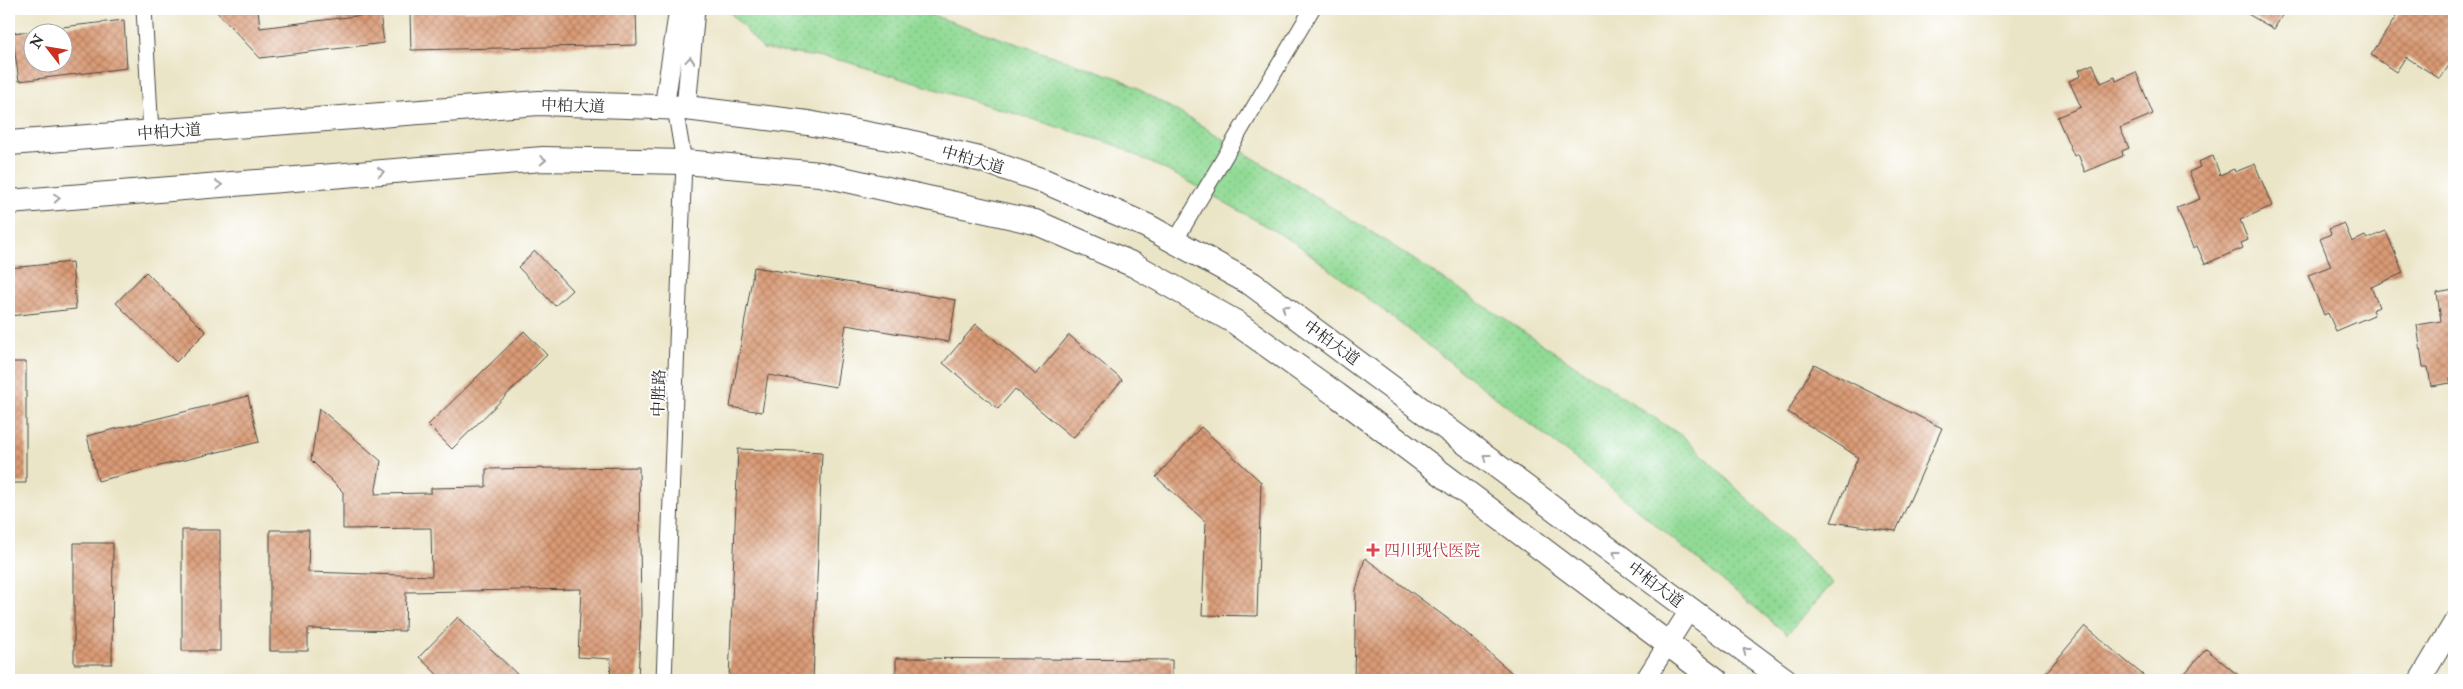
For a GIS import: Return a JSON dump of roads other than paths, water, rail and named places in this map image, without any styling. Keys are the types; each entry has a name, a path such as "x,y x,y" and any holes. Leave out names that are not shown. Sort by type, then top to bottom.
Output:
{"main road":[{"name":"中柏大道","path":"9,143 539,103 675,108 808,123 905,141 979,159 1044,180 1147,226 1260,290 1785,680"},
{"path":"9,202 543,159 684,162 820,174 1035,222 1134,265 1235,322 1716,680"},
{"path":"2420,680 2454,623"}],"street":[{"path":"144,9 151,132"},
{"path":"675,108 679,9"},
{"path":"675,108 695,9"},
{"path":"1176,241 1312,9"},
{"name":"中胜路","path":"664,680 684,162 675,108"},
{"path":"1645,680 1690,609"}],"place":[{"name":"四川现代医院","path":"1373,550"}]}
